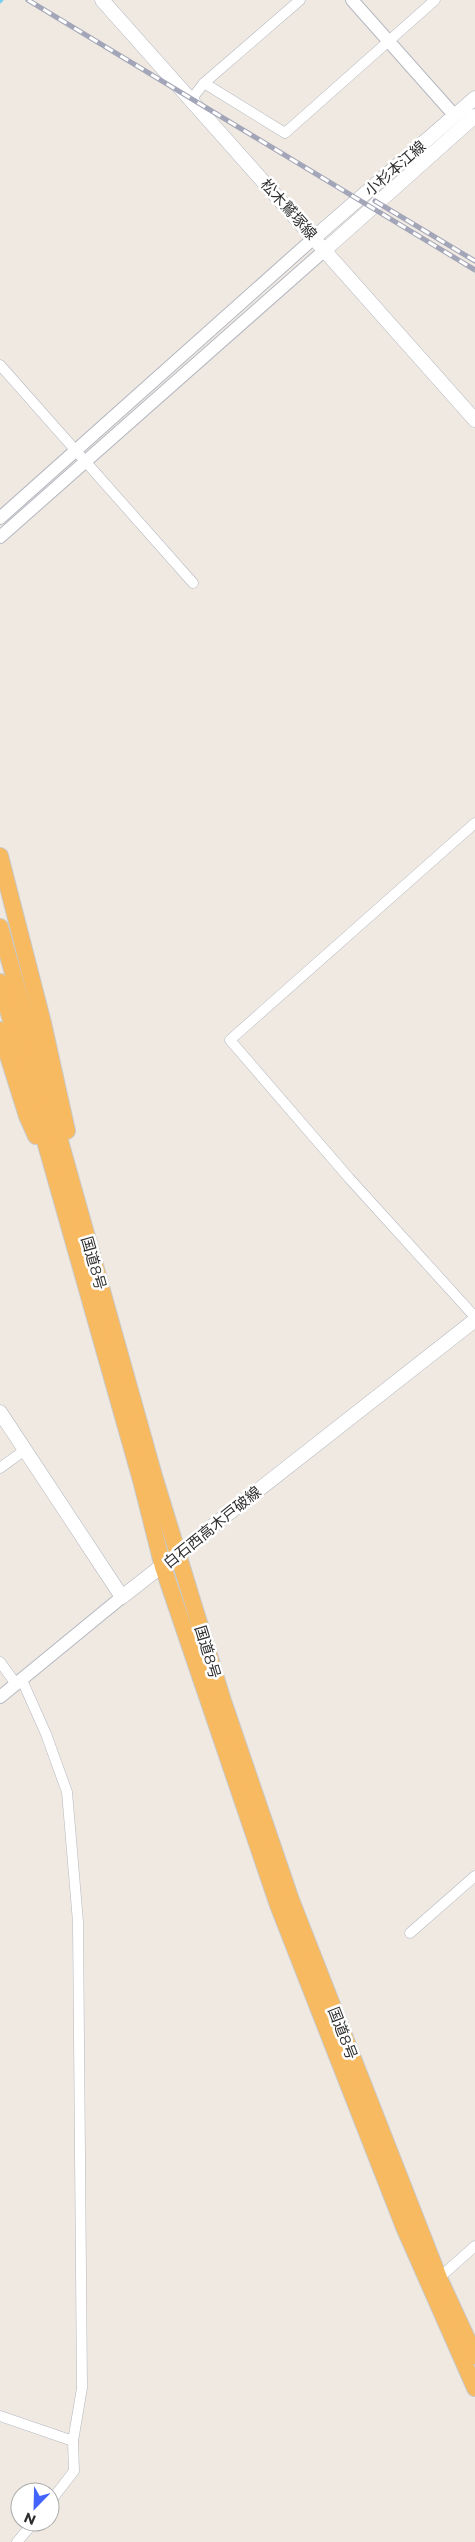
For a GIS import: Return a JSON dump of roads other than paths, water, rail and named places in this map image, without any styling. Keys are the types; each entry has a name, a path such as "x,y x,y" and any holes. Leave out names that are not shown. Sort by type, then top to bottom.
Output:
{"highway":[{"path":"0,856 63,1104 80,1214"},
{"name":"国道8号","path":"0,927 80,1214 178,1554 223,1701 291,1900 439,2278 475,2356"},
{"name":"国道8号","path":"0,982 56,1176 163,1567 278,1905 404,2226 475,2388"},
{"path":"0,1030 27,1116 56,1176"}],"main road":[{"name":"松木鷲塚線","path":"102,0 190,101 326,249 475,420"},
{"name":"小杉本江線","path":"315,237 475,98"},
{"name":"小杉本江線","path":"326,249 475,116"},
{"name":"白石西高木戸破線","path":"125,1595 163,1567 475,1318"},
{"path":"0,1412 125,1595"}],"street":[{"path":"190,101 204,83 300,0"},
{"path":"352,0 455,116"},
{"path":"204,83 285,133 435,0"},
{"path":"0,518 315,237"},
{"path":"0,536 326,249"},
{"path":"0,365 193,583"},
{"path":"475,823 230,1040 349,1178 475,1318"},
{"path":"0,1468 25,1450"},
{"path":"0,1697 125,1595"},
{"path":"0,1662 19,1681 46,1734 66,1792 78,1922 82,2388 74,2441 74,2470 60,2489"},
{"path":"410,1933 475,1876"},
{"path":"439,2278 475,2246"},
{"path":"0,2416 74,2441"},
{"path":"17,2542 26,2532"}],"railway":[{"path":"28,0 475,270"},
{"path":"375,201 475,261"}]}
